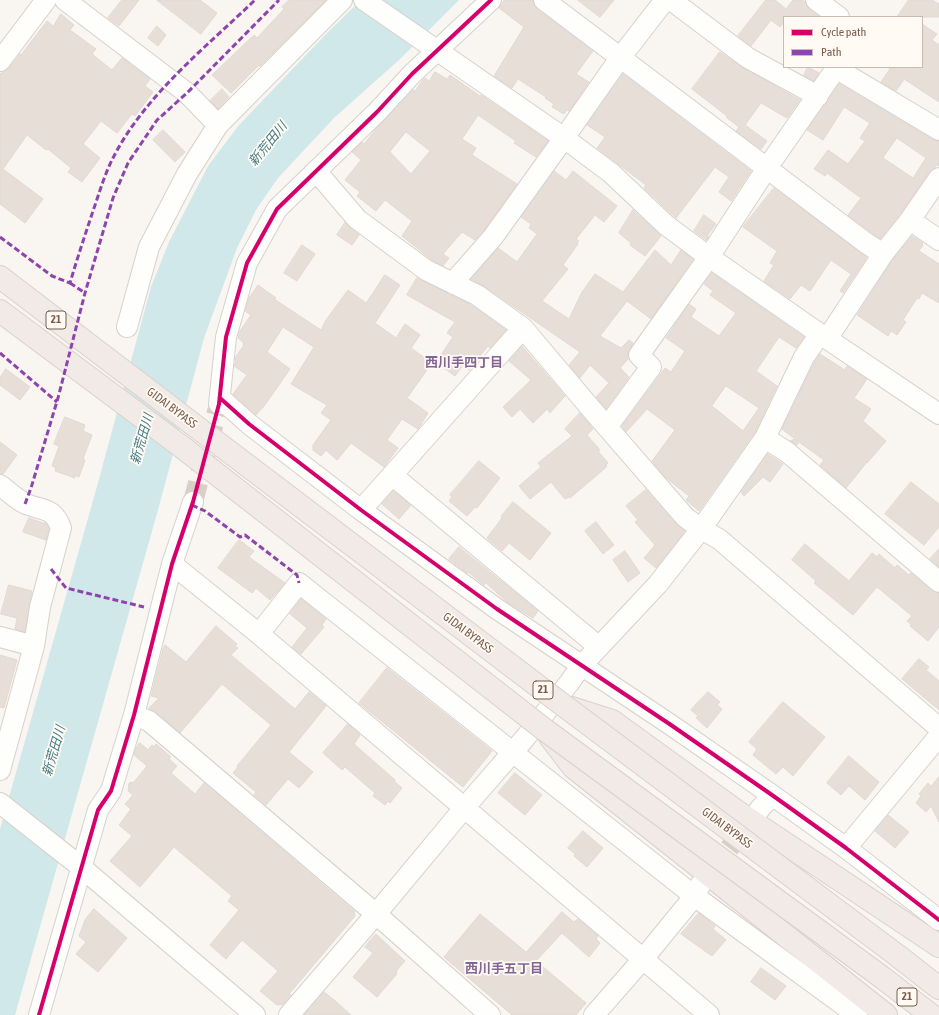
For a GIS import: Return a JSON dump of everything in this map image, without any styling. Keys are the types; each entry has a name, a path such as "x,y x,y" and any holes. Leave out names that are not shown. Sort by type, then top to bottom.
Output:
{"highway":[{"name":"GIDAI BYPASS","path":"0,276 563,705 939,988"},
{"name":"21","path":"0,311 182,447 545,730 883,978 931,1015"},
{"name":"21","path":"563,705 612,721 735,810 939,946"},
{"name":"21","path":"545,730 573,767 886,1015"}],"street":[{"path":"0,61 46,0"},
{"path":"65,0 187,93 218,125"},
{"path":"127,327 149,247 187,174 218,125 342,0"},
{"path":"364,0 564,138 611,173 666,225 709,257 823,337 939,414"},
{"path":"491,0 432,46 412,74 377,112 277,209 247,263 226,338 220,401 361,510 497,609 671,725 772,795 846,848 939,920"},
{"path":"544,0 866,243 883,254"},
{"path":"454,284 457,278 493,237 620,58 665,0"},
{"path":"672,0 748,58 818,96"},
{"path":"816,0 838,16"},
{"path":"607,427 650,367 640,355 709,257 767,168 837,68 939,130"},
{"path":"316,171 357,219 426,270 477,295 523,328 686,517 701,529 719,539 939,728"},
{"path":"289,1015 570,683 582,665 658,584 701,529 765,438 804,357 823,337 883,254 910,220 939,178"},
{"path":"910,220 939,240"},
{"path":"361,510 523,328"},
{"path":"765,438 787,452 939,582"},
{"path":"392,475 599,647"},
{"path":"0,485 25,504 46,510 57,517 61,528 40,607 34,646 0,770"},
{"path":"39,1015 78,864 98,810 111,791 134,715 172,564 193,502"},
{"path":"172,564 259,634 465,807 709,1015"},
{"path":"259,634 299,582 513,751 698,888 857,1015"},
{"path":"0,637 34,646"},
{"path":"134,715 150,720 376,914 490,1015"},
{"path":"846,848 939,736"},
{"path":"759,810 772,795"},
{"path":"2,805 78,864 254,1015"},
{"path":"594,1015 643,959 688,904 698,888"}],"water":[{"name":"新荒田川","path":"361,0 459,0 399,60 334,118 278,178 256,210 237,248 204,338 158,510 15,1015 0,1015 0,829 96,490 151,287 169,242 208,166 239,125 327,33"}],"building":[{"path":"122,0 139,0 119,26 108,18"},
{"path":"157,0 200,0 217,13 201,34"},
{"path":"289,0 326,0 231,93 212,75 254,35 257,38 284,9 282,7"},
{"path":"505,0 533,0 537,9 593,51 576,74 589,82 569,111 567,110 564,114 552,107 554,104 545,98 546,97 518,79 512,88 494,76 524,27 499,8"},
{"path":"578,0 614,0 600,17"},
{"path":"766,0 775,0 786,9 793,0 802,0 809,9 819,16 783,16 783,23 780,27 771,20 751,46 738,36"},
{"path":"909,0 932,0 939,4 939,17 898,16"},
{"path":"61,14 74,25 70,30 96,49 92,54 112,70 122,58 150,79 145,86 153,92 135,116 132,114 117,133 101,121 83,144 100,158 82,182 68,172 71,168 48,149 46,150 27,135 3,169 43,199 25,223 0,204 0,74 9,68 20,54 21,55 47,21 53,26"},
{"path":"923,25 937,34 932,40 939,45 939,102 904,79 896,91 881,82 890,69 888,68 923,68"},
{"path":"157,26 166,35 158,46 148,38"},
{"path":"720,52 743,68 800,100 787,118 761,103 745,125 767,141 761,149 736,131 739,127 692,89"},
{"path":"808,68 819,73 814,81 804,75"},
{"path":"435,72 447,79 450,75 548,141 536,157 514,143 516,141 478,115 462,139 476,148 472,155 517,184 475,240 462,232 443,254 449,258 443,266 432,260 402,236 412,221 385,200 376,211 357,196 360,192 345,180 361,160 352,152 362,142 364,144 413,90 415,91 425,78 429,81","holes":["406,132 430,151 411,174 390,152"]},
{"path":"623,74 751,171 731,201 719,192 729,177 715,167 676,218 644,188 646,185 597,148 605,137 587,125"},
{"path":"839,84 933,140 939,141 939,166 937,165 930,171 901,213 880,239 848,215 861,198 827,173 825,176 814,169 828,150 848,164 865,141 860,138 870,123 844,107 823,140 807,130","holes":["897,138 926,158 913,178 883,158"]},
{"path":"222,89 229,97 218,109 210,101"},
{"path":"163,130 185,152 175,162 153,140"},
{"path":"554,171 566,180 573,171 617,206 604,222 595,215 576,239 579,241 577,243 578,244 563,265 568,269 542,301 569,319 582,292 595,274 623,292 655,250 671,265 681,250 693,259 651,319 627,301 600,336 621,348 629,340 633,343 628,353 628,359 620,368 629,377 606,409 596,397 609,383 590,365 580,378 569,365 580,352 484,286 471,279 498,248 517,262 537,234 529,228 531,224 521,217"},
{"path":"774,188 867,257 843,293 840,291 851,274 831,260 810,291 801,285 790,299 764,281 774,265 770,263 777,251 743,227"},
{"path":"633,210 661,236 645,256 630,245 631,243 619,233"},
{"path":"704,215 716,224 707,236 709,237 706,240 694,231"},
{"path":"345,223 359,235 352,245 337,235"},
{"path":"912,236 923,243 919,251 939,264 939,303 922,293 919,299 917,298 903,320 906,322 897,335 891,331 888,336 857,315 892,261"},
{"path":"302,245 315,254 297,281 284,273"},
{"path":"712,273 804,337 796,348 779,337 756,371 777,386 755,432 699,511 686,500 689,496 665,477 652,461 675,430 647,409 626,432 622,426 665,368 671,372 685,351 666,338 689,304 696,309 691,317 719,336 736,313 710,295 713,291 704,284","holes":["726,386 759,408 743,431 712,406"]},
{"path":"385,275 400,285 375,323 396,338 405,324 420,335 411,348 432,363 407,398 428,413 418,429 402,419 387,440 398,448 384,467 351,443 337,460 326,450 321,456 313,450 313,445 331,420 321,413 327,405 291,384 314,347 283,327 267,352 290,369 265,405 256,415 233,394 247,375 234,366 236,361 235,358 244,345 244,343 238,338 240,331 251,315 245,311 249,298 258,285 276,298 274,299 321,330 326,320 348,290 366,303"},
{"path":"417,278 471,305 506,330 490,348 488,346 469,370 463,365 455,376 436,362 453,337 447,333 455,322 407,295"},
{"path":"522,346 565,396 550,413 547,409 533,423 520,409 512,417 503,407 531,380 509,361"},
{"path":"820,354 845,370 847,366 867,379 854,398 871,409 863,421 886,441 846,488 820,465 824,460 799,442 797,445 790,441 795,439 782,429 814,363"},
{"path":"6,369 30,387 20,400 0,385 0,378"},
{"path":"580,413 593,429 587,435 600,450 598,451 608,463 606,465 607,466 570,498 564,498 551,482 530,499 519,486 541,467 538,463 572,436 565,429"},
{"path":"65,417 85,425 83,431 92,435 83,459 85,460 79,477 75,475 75,478 55,471 56,468 52,466 59,446 54,444"},
{"path":"0,442 17,455 3,474 0,474"},
{"path":"768,454 783,464 770,482 763,477 744,496 741,492"},
{"path":"479,461 500,478 477,508 475,507 467,516 449,501 452,497 450,495"},
{"path":"911,482 939,504 939,527 924,545 885,514"},
{"path":"646,490 674,522 685,531 656,568 644,558 655,545 635,522 638,520 626,506"},
{"path":"393,491 411,505 399,519 382,504"},
{"path":"513,502 551,533 530,560 509,543 502,551 487,538"},
{"path":"29,518 46,524 49,529 46,540 23,532"},
{"path":"596,522 614,545 603,554 585,531"},
{"path":"239,540 254,551 249,557 285,583 270,600 256,588 252,593 218,568"},
{"path":"805,544 849,581 872,553 877,557 879,554 895,568 897,565 909,575 911,573 932,591 939,593 939,627 928,641 910,626 911,624 907,621 912,616 877,587 853,615 814,583 816,581 792,560"},
{"path":"459,547 538,611 533,618 507,602 486,583 484,585 449,559"},
{"path":"939,549 939,567 930,559"},
{"path":"625,551 640,573 628,582 613,560"},
{"path":"9,585 32,591 25,632 15,629 17,618 1,614"},
{"path":"301,599 326,619 322,625 324,627 301,654 292,647 307,628 290,614"},
{"path":"216,626 237,644 235,646 238,648 231,655 295,709 309,692 326,706 289,752 313,772 299,788 288,779 266,805 254,795 256,792 233,773 238,767 237,766 271,725 222,684 180,733 156,712 149,708 159,698 151,696 165,645 186,662"},
{"path":"0,655 17,660 4,708 0,707"},
{"path":"919,659 929,667 926,670 939,681 939,710 902,679"},
{"path":"387,668 492,751 463,787 359,703"},
{"path":"708,692 720,702 717,705 722,709 707,728 696,718 698,716 691,710"},
{"path":"783,702 825,737 793,776 783,767 776,774 753,755 757,749 749,742"},
{"path":"348,724 360,735 354,744 402,788 390,803 388,801 385,805 373,796 375,793 345,767 342,770 323,753"},
{"path":"140,743 148,750 152,745 154,747 156,744 171,757 169,759 177,766 171,773 195,794 204,783 354,911 355,916 289,994 291,995 283,1004 277,1005 260,991 278,971 242,940 226,959 210,945 239,910 228,901 232,896 174,847 140,887 110,861 132,836 119,825 131,809 125,804 133,795 128,791 129,783 134,782 147,766 134,755 136,748"},
{"path":"849,756 879,782 865,800 849,786 841,795 827,783"},
{"path":"515,773 542,795 525,815 498,793"},
{"path":"939,777 939,822 931,806 926,812 916,803 921,796 919,794 928,783 931,786"},
{"path":"888,815 909,832 895,848 875,831"},
{"path":"583,831 603,848 587,867 574,856 575,854 568,848"},
{"path":"94,909 127,938 98,972 76,954 86,942 79,936 85,920"},
{"path":"562,912 574,922 578,919 598,936 596,939 600,943 589,957 562,933 536,961 586,1003 576,1015 512,1015 444,957 480,914 526,952"},
{"path":"699,913 715,926 713,929 726,940 712,956 681,934"},
{"path":"376,934 405,961 397,970 396,975 377,997 353,977 373,953 365,947"},
{"path":"761,968 786,986 775,1000 751,982"},
{"path":"324,992 333,999 351,1015 304,1015"}],"tunnel":[{"path":"193,502 219,404"},
{"path":"711,872 748,824"}],"marked path":[{"path":"0,237 52,276 70,283 104,179 112,160 125,137 140,115 176,74 255,0"},
{"path":"25,504 58,398 85,293 113,198 128,163 157,120 187,93 279,0"},
{"path":"70,283 85,293"},
{"path":"0,353 57,402"},
{"path":"192,505 205,511 240,537 245,535 297,575 299,583"},
{"path":"51,569 66,588 144,607"}],"cycle path":[{"path":"39,1015 98,810 111,791 134,715 172,564 193,502 219,404 226,337 247,263 277,209 377,112 412,74 491,0"},
{"path":"220,398 249,424 361,510 497,609 671,725 772,795 846,848 939,920"}],"district":[{"name":"西川手四丁目","path":"464,363"},
{"name":"西川手五丁目","path":"504,969"}]}
